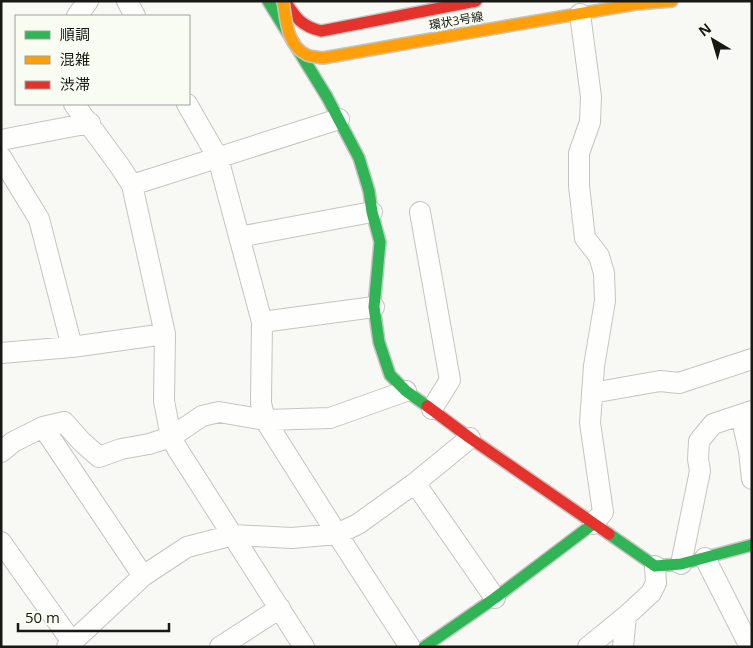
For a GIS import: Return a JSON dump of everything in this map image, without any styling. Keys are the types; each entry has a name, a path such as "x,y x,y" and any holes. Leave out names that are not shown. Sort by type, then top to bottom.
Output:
{"street":[{"path":"78,15 88,1"},
{"path":"127,1 135,15"},
{"path":"268,1 327,97 359,158 369,191 380,242 374,307 379,342 390,375 406,391 470,438 655,566 681,564 752,544"},
{"name":"環状3号線","path":"284,1 302,24 321,31 476,1"},
{"name":"環状3号線","path":"284,1 289,34 296,47 308,56 323,58 636,4 672,1"},
{"path":"424,647 495,598 593,524 603,512 590,423 594,366 605,292 604,274 599,256 585,238 579,186 579,152 590,122 591,97 580,14"},
{"path":"75,105 90,123 132,185 166,334 164,401 171,438 304,647"},
{"path":"188,105 218,158 262,322 261,402 265,420 410,647"},
{"path":"132,185 339,120"},
{"path":"1,140 90,123"},
{"path":"1,157 39,219 72,346"},
{"path":"239,238 372,212"},
{"path":"420,212 450,380 432,409"},
{"path":"262,322 374,307"},
{"path":"1,353 166,334"},
{"path":"592,393 660,381 679,383 752,359"},
{"path":"1,452 13,442 43,427 64,422 99,457 120,449 171,438 202,416 218,412 265,420 330,418 406,391"},
{"path":"681,564 700,471 698,459 699,441 713,424 746,413 752,479"},
{"path":"43,427 143,576"},
{"path":"1,542 70,644 143,576 187,547 233,535 292,538 337,534 358,524 414,483 470,438"},
{"path":"414,483 495,598"},
{"path":"705,558 750,647"},
{"path":"588,647 651,593 656,582 655,566"},
{"path":"220,647 280,608"},
{"path":"623,647 626,616"}],"traffic: fast":[{"path":"268,1 327,97 359,158 369,191 380,242 374,307 379,342 390,375 406,391 427,406"},
{"path":"424,647 495,598 593,524"},
{"path":"609,534 655,566 681,564 752,545"}],"traffic: slow":[{"path":"283,1 291,39 300,51 309,56 323,58 420,41"},
{"path":"420,41 636,4 672,1"}],"traffic: jam":[{"path":"285,1 300,21 308,27 321,31 476,1"},
{"path":"427,406 609,534"}]}
